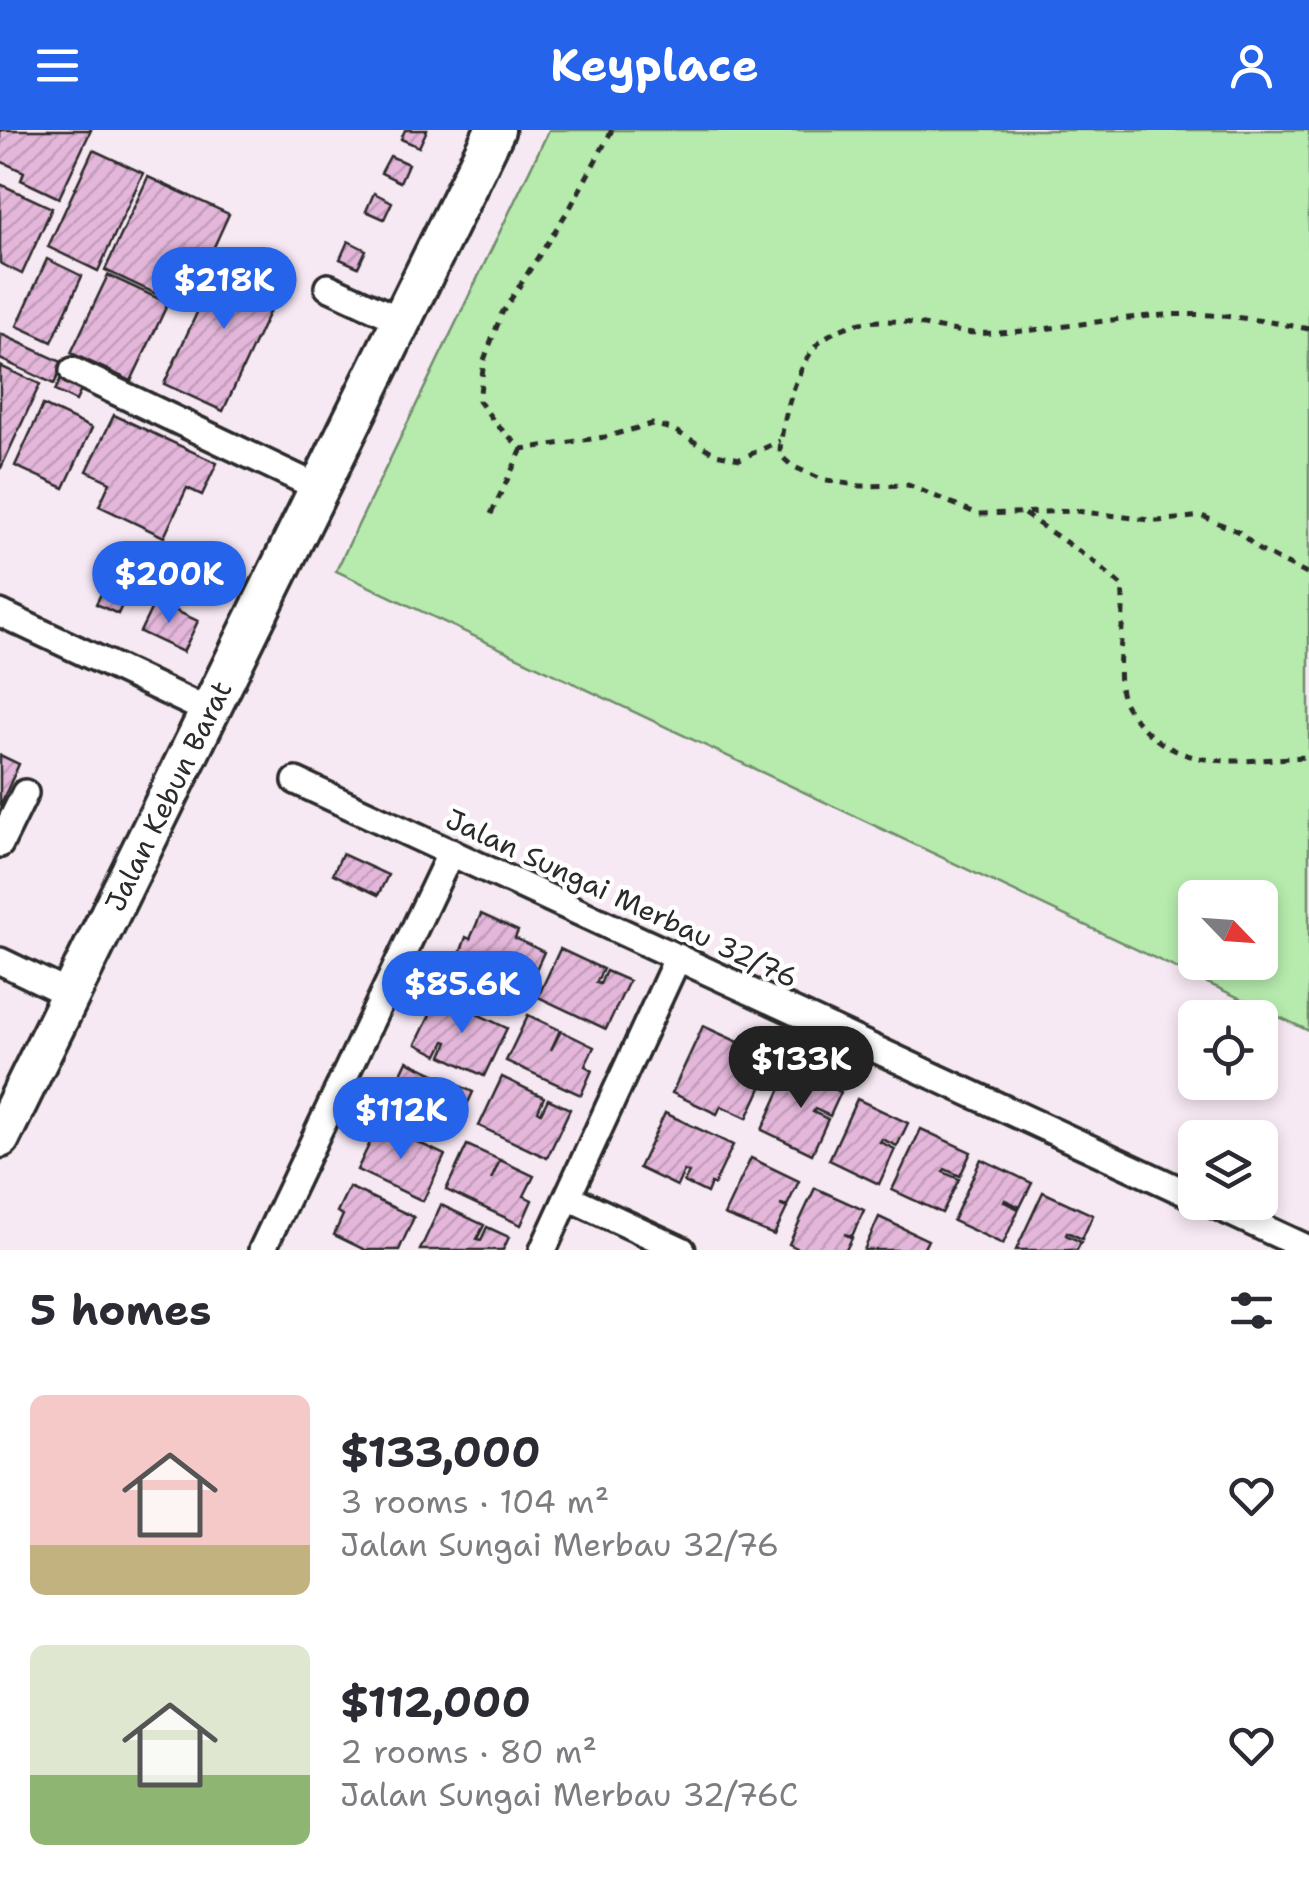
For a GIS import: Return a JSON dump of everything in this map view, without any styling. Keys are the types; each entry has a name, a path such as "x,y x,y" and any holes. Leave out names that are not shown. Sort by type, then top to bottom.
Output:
{"main road":[{"name":"Jalan Kebun Barat","path":"0,1138 495,130"}],"street":[{"path":"328,287 400,320"},
{"path":"72,371 319,488"},
{"path":"0,613 208,711"},
{"name":"Jalan Sungai Merbau 32/76","path":"296,780 1178,1188"},
{"path":"0,842 25,793"},
{"path":"262,1250 451,852"},
{"path":"543,1250 678,957"},
{"path":"0,961 71,995"},
{"path":"568,1197 682,1250"},
{"path":"1246,1220 1309,1250"}],"path":[{"path":"522,449 479,401 484,360 502,313 571,206 612,130"},
{"path":"1309,329 1222,315 1166,314 995,334 901,322 857,321 822,340 788,396 780,442 780,455 792,466 821,479 860,486 908,485 978,514 1076,511 1158,520 1202,516 1239,532 1259,550 1309,575"},
{"path":"522,449 605,437 652,424 672,429 716,454 740,460 780,442"},
{"path":"491,514 522,449"},
{"path":"1023,514 1092,560 1122,586 1125,613 1120,688 1126,708 1144,729 1174,752 1206,761 1309,757"}],"green space":[{"path":"549,130 1309,130 1309,1031 1278,1016 1278,1000 1243,1000 1201,980 1278,980 1278,880 1178,880 1178,969 336,571"}],"building":[{"path":"0,130 91,130 59,198 21,180 24,172 0,161"},
{"path":"405,130 427,130 419,147 401,139"},
{"path":"93,150 143,173 98,271 48,247"},
{"path":"390,156 408,164 400,182 381,173"},
{"path":"148,177 229,214 186,308 105,270"},
{"path":"0,184 52,208 22,274 0,263"},
{"path":"374,193 392,202 384,219 366,211"},
{"path":"348,241 366,250 358,267 340,259"},
{"path":"225,252 284,280 223,411 164,384"},
{"path":"47,259 82,276 52,342 17,326"},
{"path":"108,275 168,303 131,381 71,353"},
{"path":"1,334 64,363 54,384 0,359"},
{"path":"0,366 40,384 1,468 0,468"},
{"path":"61,378 82,388 76,401 55,391"},
{"path":"43,405 92,428 64,488 15,466"},
{"path":"114,415 217,463 202,495 187,488 164,537 99,506 110,482 87,471"},
{"path":"108,580 129,590 118,614 96,604"},
{"path":"155,601 198,621 183,652 140,632"},
{"path":"0,755 19,764 0,806"},
{"path":"342,854 388,875 378,895 333,874"},
{"path":"481,914 518,931 515,938 544,952 520,1004 499,994 494,1003 463,989 467,980 453,973 466,937 470,939"},
{"path":"560,949 603,969 596,983 600,984 606,971 629,981 606,1029 538,997"},
{"path":"439,996 507,1028 484,1076 442,1056 448,1042 438,1055 416,1044"},
{"path":"528,1015 560,1030 551,1050 561,1031 594,1047 585,1066 592,1070 581,1095 506,1061"},
{"path":"703,1026 747,1046 744,1053 771,1066 747,1118 721,1106 717,1114 672,1093"},
{"path":"407,1061 473,1092 451,1139 389,1110"},
{"path":"790,1069 841,1092 830,1116 815,1109 813,1112 828,1119 812,1154 762,1130"},
{"path":"502,1077 544,1097 538,1111 541,1113 548,1099 570,1109 547,1158 479,1126"},
{"path":"857,1099 908,1123 897,1146 882,1139 880,1142 895,1149 879,1184 829,1160"},
{"path":"665,1113 733,1145 707,1193 684,1182 689,1173 684,1171 677,1186 639,1168"},
{"path":"379,1124 445,1155 423,1201 357,1170"},
{"path":"921,1129 971,1152 960,1176 945,1169 943,1172 959,1179 942,1213 892,1190"},
{"path":"467,1145 534,1176 524,1196 532,1200 521,1225 446,1190"},
{"path":"751,1158 799,1181 787,1206 780,1205 787,1208 774,1235 724,1215"},
{"path":"981,1159 1032,1183 1020,1207 1004,1202 1019,1209 1003,1244 953,1221"},
{"path":"349,1187 414,1217 399,1250 365,1250 334,1235 343,1215 337,1212"},
{"path":"815,1188 864,1210 852,1236 844,1234 852,1238 846,1250 801,1250 789,1244"},
{"path":"1043,1192 1093,1215 1082,1239 1067,1232 1066,1235 1081,1242 1077,1250 1016,1250"},
{"path":"441,1205 484,1225 477,1239 481,1240 487,1227 509,1237 503,1250 420,1250"},
{"path":"879,1217 928,1240 923,1250 864,1250"}]}
